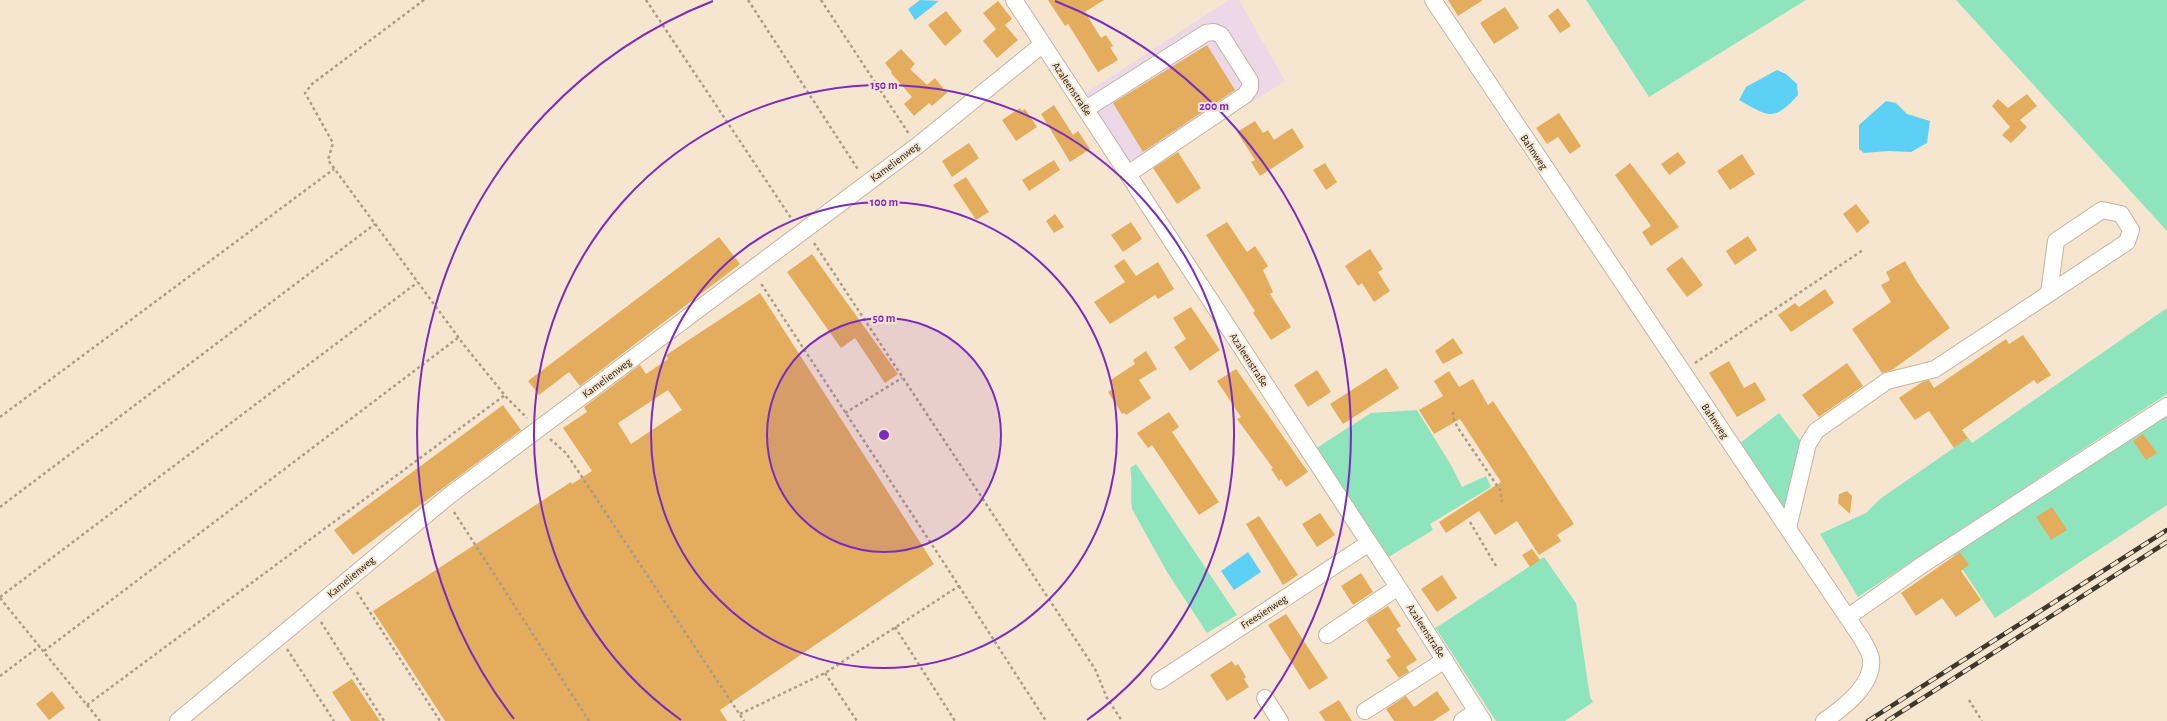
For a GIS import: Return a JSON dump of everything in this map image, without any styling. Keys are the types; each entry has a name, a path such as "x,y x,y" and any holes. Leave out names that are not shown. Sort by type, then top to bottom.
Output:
{"street":[{"name":"Azaleenstraße","path":"1014,0 1398,587 1480,716"},
{"name":"Bahnweg","path":"1433,0 1510,117 1848,617 1867,648 1871,657 1871,668 1867,680 1854,696 1836,713 1824,721"},
{"path":"1086,109 1206,33 1214,32 1222,35 1250,81 1250,88 1245,95 1128,174"},
{"name":"Kamelienweg","path":"178,721 446,500 916,146 1043,44"},
{"path":"1788,528 1808,444 1816,431 1888,381 1935,369 2127,242 2131,230 2121,214 2102,210 2056,241 2049,293"},
{"path":"1848,617 1922,565 2167,406"},
{"name":"Freesienweg","path":"1159,681 1369,543"},
{"path":"1327,635 1398,587"},
{"path":"1365,711 1445,660"},
{"path":"1265,698 1280,721"},
{"path":"1462,721 1480,716"}],"path":[{"path":"424,0 312,84 305,93 333,143 328,160 459,337 505,395 538,430 566,453 744,721"},
{"path":"646,0 902,378 1095,669 1107,698 1122,721"},
{"path":"748,0 867,183"},
{"path":"821,0 916,146"},
{"path":"0,418 334,169"},
{"path":"0,507 375,224"},
{"path":"1682,371 1863,250"},
{"path":"752,269 1046,721"},
{"path":"100,721 0,598 418,282"},
{"path":"44,651 459,337"},
{"path":"845,413 902,378"},
{"path":"87,705 505,395"},
{"path":"1453,412 1454,420 1458,428 1500,490 1502,502"},
{"path":"446,500 588,721"},
{"path":"1470,522 1496,566"},
{"path":"349,580 440,721"},
{"path":"740,714 825,673 959,586"},
{"path":"312,610 384,721"},
{"path":"895,627 955,721"},
{"path":"279,637 334,721"},
{"path":"0,676 40,646"},
{"path":"825,673 857,721"},
{"path":"1969,700 1982,721"}],"shaded area":[{"path":"1229,0 1239,0 1285,81 1136,175 1084,94"}],"green space":[{"path":"1586,0 1806,0 1649,97"},
{"path":"1956,0 2167,0 2167,231"},
{"path":"2167,308 2167,394 1858,597 1820,534 1866,513 1880,499 1968,438 1972,443"},
{"path":"2167,400 2167,505 1995,618 1945,543"},
{"path":"1417,410 1451,465 1462,487 1486,476 1491,487 1430,524 1433,530 1387,558 1315,449 1371,413"},
{"path":"1779,413 1802,443 1785,509 1740,443"},
{"path":"1136,464 1237,615 1207,633 1167,572 1132,509 1130,468"},
{"path":"1544,557 1576,603 1590,697 1593,702 1565,721 1496,721 1437,630 1434,629"}],"water":[{"path":"920,0 939,1 915,20 908,9"},
{"path":"1777,70 1786,74 1797,84 1798,95 1782,110 1770,114 1764,113 1739,100 1746,87"},
{"path":"1886,101 1896,103 1907,114 1930,121 1927,143 1911,152 1888,151 1864,153 1859,149 1859,125"},
{"path":"1248,552 1261,572 1234,590 1221,571"}],"building":[{"path":"1048,0 1104,0 1085,12 1101,38 1106,35 1113,46 1110,47 1118,60 1098,72 1068,24 1065,26"},
{"path":"1448,0 1483,0 1458,16"},
{"path":"998,1 1012,19 1005,25 1018,40 997,58 983,41 996,29 983,13"},
{"path":"1505,7 1519,28 1494,44 1480,23"},
{"path":"1558,8 1571,26 1560,33 1548,16"},
{"path":"946,11 962,31 945,46 928,25"},
{"path":"1207,45 1235,90 1143,152 1113,103"},
{"path":"901,49 915,64 910,69 927,85 935,78 947,93 932,106 929,103 914,116 904,104 912,97 891,73 892,72 885,63"},
{"path":"2027,94 2037,106 2020,120 2027,127 2011,143 2002,135 2010,127 1992,106 1998,99 2008,108"},
{"path":"1054,105 1073,135 1078,131 1090,149 1070,162 1041,114"},
{"path":"1020,108 1022,111 1025,109 1037,127 1016,141 1002,120"},
{"path":"1559,113 1581,146 1570,154 1558,137 1547,144 1536,128"},
{"path":"1255,121 1263,133 1268,130 1274,140 1292,128 1304,147 1260,176 1251,162 1255,160 1237,132"},
{"path":"969,143 979,158 952,177 942,161"},
{"path":"1178,152 1201,188 1177,204 1153,168"},
{"path":"1678,152 1686,163 1669,175 1661,164"},
{"path":"1742,154 1755,174 1730,190 1717,171"},
{"path":"1054,160 1060,170 1029,191 1022,180"},
{"path":"1325,163 1337,182 1326,190 1313,170"},
{"path":"1630,163 1679,227 1651,246 1642,232 1651,226 1615,175"},
{"path":"966,177 989,212 976,220 953,185"},
{"path":"1856,204 1870,222 1857,233 1843,214"},
{"path":"1055,214 1064,227 1054,233 1046,221"},
{"path":"1131,222 1142,239 1123,252 1111,235"},
{"path":"1227,222 1247,252 1255,246 1268,266 1263,270 1273,292 1270,294 1291,327 1271,340 1253,313 1255,311 1206,235"},
{"path":"1748,236 1757,250 1735,265 1726,251"},
{"path":"719,237 740,264 580,386 569,372 539,395 528,381"},
{"path":"1370,249 1383,269 1378,272 1390,291 1374,302 1362,283 1358,286 1345,266"},
{"path":"812,254 898,374 885,383 855,338 841,348 787,272"},
{"path":"1682,257 1703,285 1687,297 1666,269"},
{"path":"1124,259 1136,276 1158,262 1174,289 1158,299 1155,295 1110,324 1094,302 1125,282 1114,266"},
{"path":"1905,261 1917,282 1950,328 1892,370 1882,373 1852,329 1891,302 1881,285 1890,280 1886,272"},
{"path":"1825,289 1834,303 1791,332 1778,315 1795,303 1799,307"},
{"path":"760,293 934,564 720,710 727,721 445,721 373,611 571,482 572,484 592,471 563,428 587,412 584,407 640,365 646,374 668,359 666,355","holes":["668,390 682,410 631,444 618,423"]},
{"path":"1191,307 1220,350 1190,371 1174,347 1186,339 1173,318"},
{"path":"2023,335 2051,375 2037,384 2034,380 1962,430 1968,438 1954,448 1929,411 1915,420 1899,398 1922,382 1929,380 1934,388 2006,339 2009,344"},
{"path":"1453,338 1463,353 1443,364 1435,351"},
{"path":"1146,351 1157,369 1139,380 1151,398 1126,415 1124,413 1122,414 1108,392 1114,388 1109,381 1135,364 1133,360"},
{"path":"1729,361 1744,388 1755,382 1766,400 1737,417 1709,373"},
{"path":"1847,363 1863,386 1819,417 1802,395"},
{"path":"1386,368 1399,388 1343,424 1330,404"},
{"path":"1236,369 1308,472 1286,487 1281,479 1279,481 1271,469 1273,468 1237,419 1241,417 1217,381"},
{"path":"1317,370 1331,392 1308,407 1294,385"},
{"path":"1449,371 1459,387 1473,379 1488,405 1493,401 1574,524 1557,535 1561,541 1539,555 1517,521 1495,535 1479,511 1446,533 1439,522 1501,482 1460,419 1434,434 1419,410 1443,396 1434,381"},
{"path":"503,405 521,430 353,555 334,530"},
{"path":"1169,412 1179,427 1172,432 1219,502 1199,515 1152,445 1148,448 1137,433"},
{"path":"2143,434 2157,453 2146,460 2133,441"},
{"path":"1847,491 1852,496 1850,514 1838,503 1839,494"},
{"path":"2052,507 2067,530 2051,540 2036,517"},
{"path":"1320,513 1335,535 1317,547 1302,524"},
{"path":"1259,516 1298,575 1283,585 1246,524"},
{"path":"1532,549 1540,560 1530,567 1522,555"},
{"path":"1960,552 1969,565 1961,571 1981,600 1956,617 1942,598 1916,616 1901,593"},
{"path":"1361,573 1373,592 1353,605 1341,586"},
{"path":"1442,575 1457,598 1437,612 1421,589"},
{"path":"1388,606 1401,626 1396,629 1417,660 1406,667 1409,672 1399,678 1386,660 1391,657 1366,620"},
{"path":"1286,614 1328,678 1309,690 1268,625"},
{"path":"1232,661 1235,666 1238,664 1246,677 1244,679 1249,687 1227,701 1210,675"},
{"path":"352,679 380,721 351,721 332,692"},
{"path":"52,691 65,708 49,720 36,704"},
{"path":"1437,691 1450,710 1433,721 1394,721 1386,709 1406,696 1414,707"},
{"path":"1339,700 1352,721 1325,721 1319,712"}],"railway":[{"path":"1868,721 2167,530"},
{"path":"1887,721 2167,542"}]}
